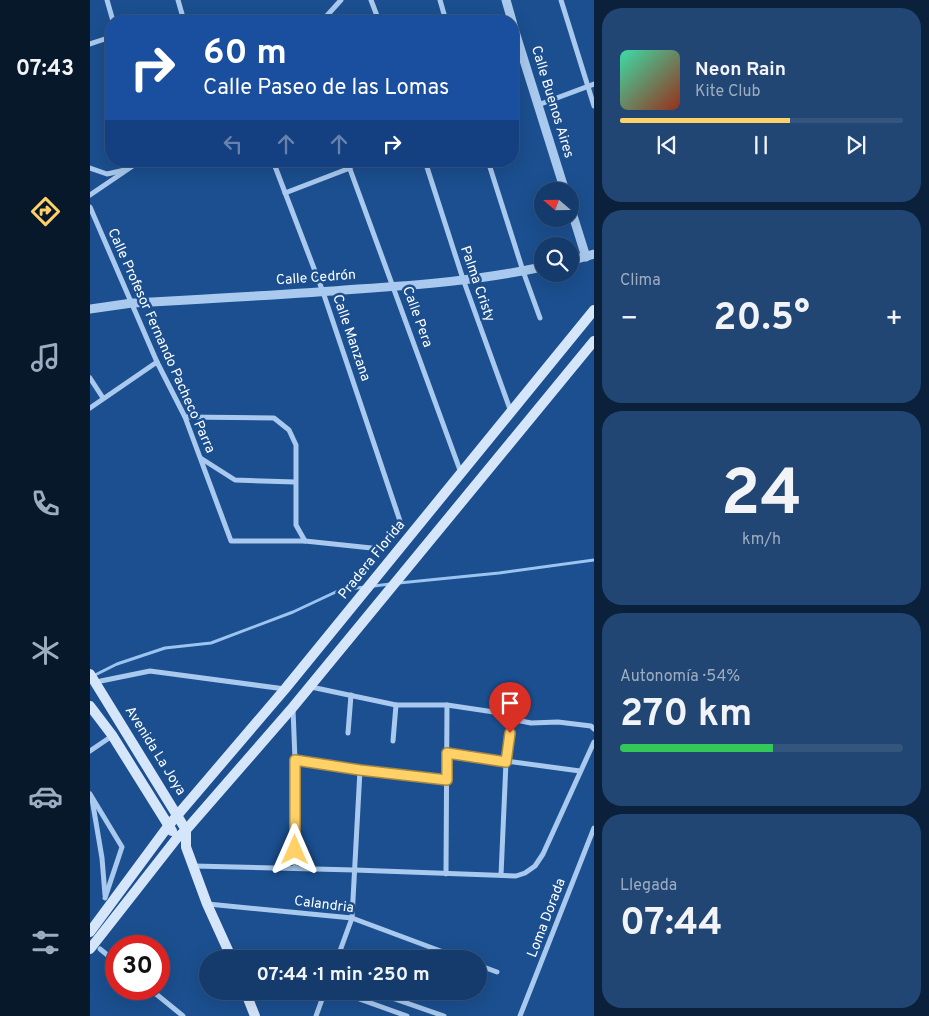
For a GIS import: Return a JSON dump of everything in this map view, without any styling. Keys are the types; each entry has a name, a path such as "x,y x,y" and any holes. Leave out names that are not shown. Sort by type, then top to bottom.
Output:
{"main road":[{"name":"Pradera Florida","path":"90,932 169,825 285,689 594,310"},
{"path":"95,949 177,838 310,687 594,341"},
{"name":"Avenida La Joya","path":"93,679 178,815 186,830 186,847"},
{"name":"Avenida La Joya","path":"90,706 112,736 177,838 186,847 208,904 229,950"},
{"path":"249,1000 255,1016"}],"street":[{"path":"108,0 112,15"},
{"path":"178,0 182,15"},
{"path":"327,15 341,0"},
{"path":"371,0 376,15"},
{"path":"440,0 444,15"},
{"name":"Calle Buenos Aires","path":"506,0 510,15"},
{"path":"561,0 594,106"},
{"path":"90,44 105,39"},
{"name":"Calle Buenos Aires","path":"519,45 562,182"},
{"path":"538,106 594,84"},
{"path":"90,196 132,167"},
{"name":"Calle Manzana","path":"275,167 324,292 401,524 381,550 306,541"},
{"name":"Palma Cristy","path":"427,167 463,279 511,413"},
{"path":"490,167 540,318"},
{"path":"90,168 106,174 128,170"},
{"path":"285,193 350,168"},
{"name":"Calle Pera","path":"350,168 461,474"},
{"name":"Calle Profesor Fernando Pacheco Parra","path":"90,207 92,219 132,303 157,362 185,416 231,541 306,541"},
{"path":"579,228 590,256"},
{"name":"Calle Cedrón","path":"90,309 132,303 394,286 463,279 534,269"},
{"path":"90,408 157,362"},
{"path":"90,378 103,398"},
{"path":"185,416 274,418 289,430 296,445 296,525 306,541"},
{"path":"201,459 235,480 295,482"},
{"path":"93,679 150,671 285,689"},
{"path":"310,687 396,705 447,705 494,712 511,719 531,723 558,722 594,728"},
{"path":"348,733 351,695"},
{"path":"393,741 396,705"},
{"path":"446,874 447,705"},
{"path":"293,707 295,760 294,868"},
{"path":"502,875 506,762 511,719"},
{"path":"90,751 112,736"},
{"path":"194,866 516,876 525,874 535,866 550,842 580,770 594,742"},
{"path":"447,753 580,770"},
{"path":"295,760 447,780"},
{"path":"340,950 352,918 360,770"},
{"path":"91,795 122,847 105,898 102,858 91,795"},
{"name":"Loma Dorada","path":"520,1016 594,828"},
{"name":"Calandria","path":"208,904 352,918 438,950"},
{"path":"487,968 497,972"},
{"path":"163,1000 183,1016"},
{"path":"316,1016 322,1000"},
{"path":"362,1000 407,1016"},
{"path":"398,1000 444,1016"}],"waterway":[{"path":"399,583 499,573 594,560"},
{"path":"374,586 390,584"},
{"path":"93,676 117,664 165,648 211,643 293,612 340,590 365,587"}],"route":[{"path":"295,850 295,760 447,780 447,753 506,762 510,733"}]}
